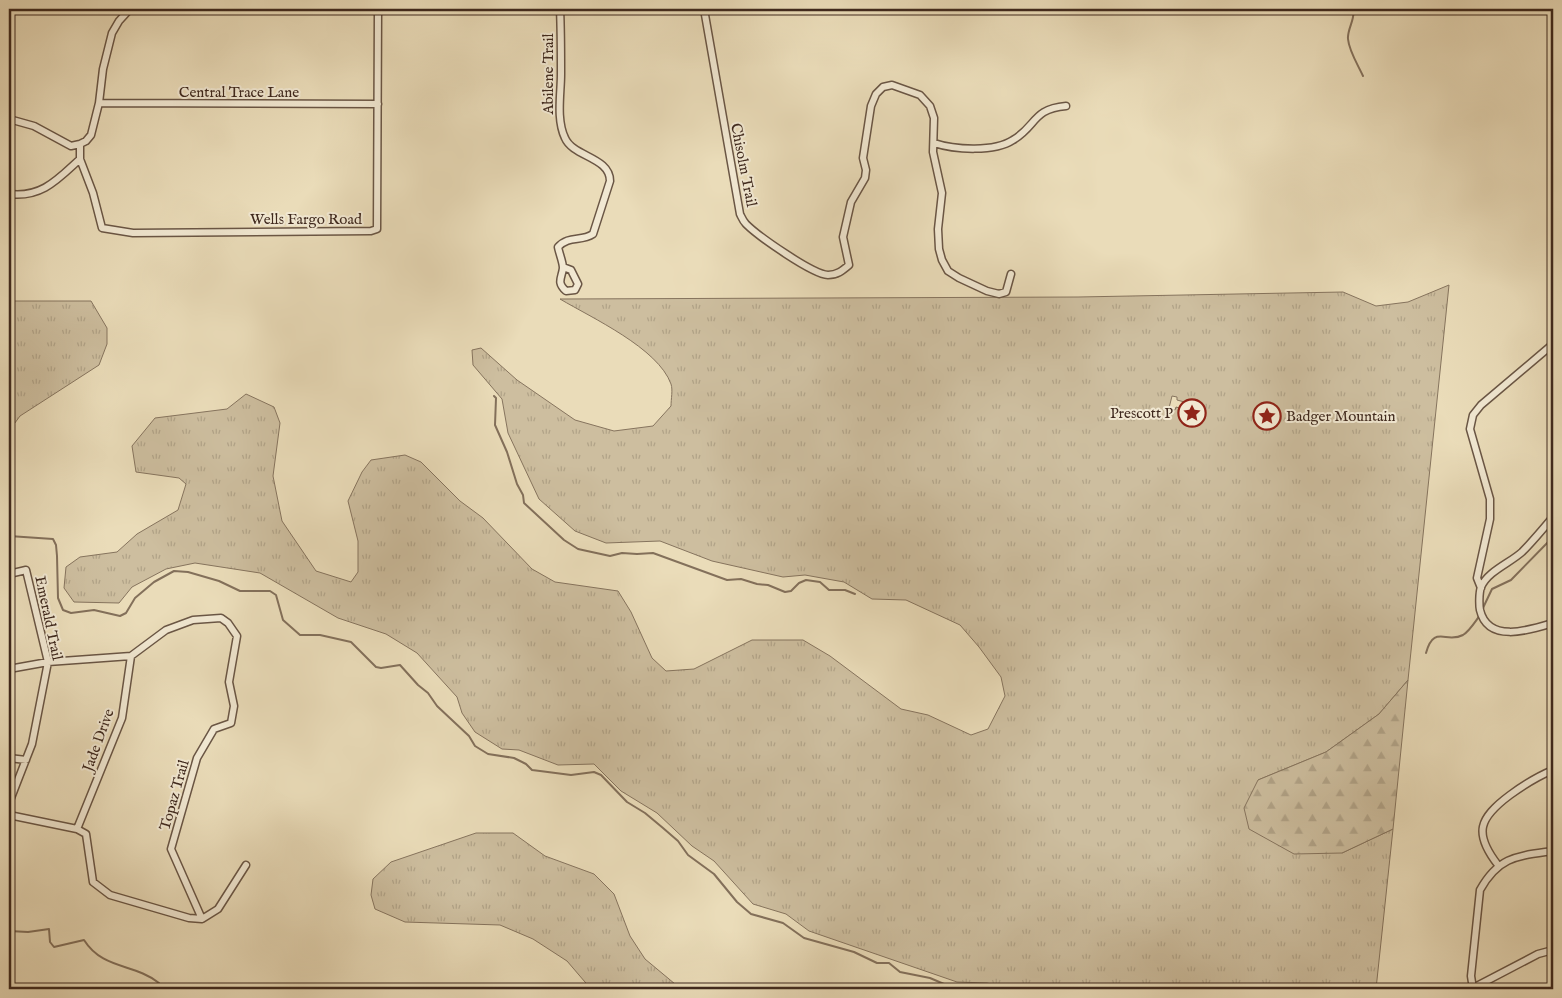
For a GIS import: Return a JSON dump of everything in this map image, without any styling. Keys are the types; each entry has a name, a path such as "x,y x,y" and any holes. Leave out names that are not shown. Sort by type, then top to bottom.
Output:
{"street":[{"path":"9,119 34,126 71,146 80,144 91,135 100,104 103,69 112,34 119,21 130,9"},
{"name":"Wells Fargo Road","path":"80,144 80,158 93,193 102,228 133,233 371,231 377,229 378,9"},
{"name":"Abilene Trail","path":"560,9 560,121 565,140 576,150 605,168 610,176 609,188 593,234 588,237 563,241 558,247 563,267"},
{"name":"Chisolm Trail","path":"704,9 742,220 747,225 814,271 828,275 840,273 849,265 843,237 851,202 865,178 866,170 863,158 871,106 876,94 883,87 892,85 920,95 930,106 934,118 933,152 942,194 938,230 939,249 948,271 986,291 999,294 1006,292 1011,274"},
{"path":"753,9 774,9"},
{"path":"882,9 894,9"},
{"name":"Central Trace Lane","path":"100,104 378,104"},
{"path":"934,143 958,148 1001,146 1014,140 1045,110 1066,106"},
{"path":"9,194 17,195 37,192 54,182 80,158"},
{"path":"1481,588 1476,578 1490,519 1490,499 1470,429 1473,415 1480,405 1553,344"},
{"path":"1553,518 1521,553 1490,576 1481,588 1479,606 1482,619 1493,629 1513,632 1534,629 1553,623"},
{"name":"Emerald Trail","path":"9,574 26,570 48,662 32,744 9,803"},
{"name":"Topaz Trail","path":"131,656 166,630 193,620 221,618 228,623 237,636 229,682 234,706 231,723 214,730 197,758 171,849 202,919"},
{"path":"9,669 48,662 131,656"},
{"name":"Jade Drive","path":"77,829 122,718 131,656"},
{"path":"9,758 26,760"},
{"path":"1498,865 1488,852 1482,836 1485,818 1493,807 1533,778 1553,770"},
{"path":"9,815 77,829 86,834 93,882 110,895 189,918 202,919 218,909 246,865"},
{"path":"1553,851 1517,856 1498,865 1487,877 1480,890 1471,976 1473,989 1538,954 1553,950"}],"green space":[{"path":"1449,285 1408,680 1379,714 1326,752 1258,780 1342,853 1393,829 1376,989 1012,989 987,983 957,982 809,931 786,914 753,904 714,861 692,846 657,813 621,791 594,764 558,765 519,750 502,749 475,732 462,713 457,697 417,653 386,634 338,618 260,573 195,563 166,569 132,587 119,603 74,602 64,588 66,567 80,557 117,552 137,534 178,510 186,484 179,478 136,472 132,446 155,418 227,409 246,394 274,407 280,423 273,476 282,521 316,571 351,582 358,572 358,541 348,501 362,472 371,460 405,455 421,462 460,501 483,518 532,569 555,582 618,591 631,612 652,658 666,671 694,669 752,640 803,640 830,656 901,709 928,715 971,735 988,729 1005,696 1001,677 960,625 906,600 872,599 844,582 805,575 783,577 712,561 660,541 606,543 575,531 539,499 508,433 502,399 473,365 472,350 481,348 517,380 575,420 614,431 653,426 671,406 671,384 664,371 639,346 560,299 1078,297 1343,292 1376,306 1408,302","holes":["1172,396 1177,397 1177,400 1203,407 1197,423 1194,424 1185,419 1186,410 1176,407 1175,410 1169,408"]},
{"path":"9,301 91,301 107,328 107,344 99,365 20,416 9,431"},
{"path":"1408,680 1393,829 1342,853 1294,854 1249,829 1244,808 1258,780 1326,752 1379,714"},
{"path":"476,833 513,833 545,856 594,874 614,894 630,936 645,959 681,989 591,989 567,961 533,939 500,925 405,922 375,909 371,895 373,879 391,862"}],"waterway":[{"path":"1353,9 1348,39 1352,53 1363,76"},
{"path":"494,396 496,398 495,425 523,495 524,503 564,540 578,549 610,556 622,553 653,553 727,580 741,579 768,585 785,592 791,591 799,583 806,580 820,582 829,590 845,590 855,594"},
{"path":"9,536 53,539 56,545 57,556 58,598 63,610 71,613 94,610 120,616 126,613 135,598 154,582 174,571 188,572 219,581 240,591 270,591 276,595 283,620 300,635 320,635 351,642 376,667 400,665 428,693 437,706 469,736 475,746 488,754 514,758 526,764 532,770 571,775 594,772 601,775 627,802 645,813 678,841 688,855 714,874 737,902 751,914 783,923 804,938 854,952 877,963 889,963 900,972 930,978 944,984"},
{"path":"1482,610 1492,589 1511,580 1553,537"},
{"path":"1426,653 1433,639 1441,636 1451,638 1463,635 1481,614"},
{"path":"9,931 28,932 49,929 50,942 54,947 84,940 100,957 149,977 159,983 160,989"}],"place":[{"name":"Prescott P","path":"1192,413"},
{"name":"Badger Mountain","path":"1267,416"}]}
